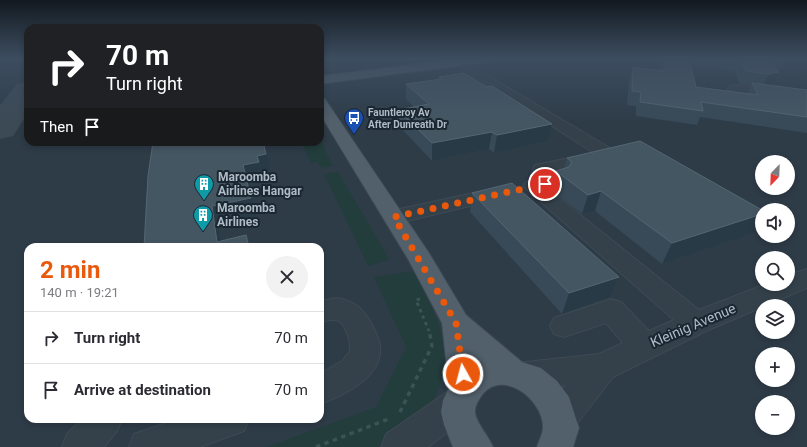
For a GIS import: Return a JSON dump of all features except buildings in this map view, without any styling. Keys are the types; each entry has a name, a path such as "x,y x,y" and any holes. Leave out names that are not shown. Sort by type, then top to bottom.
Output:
{"main road":[{"path":"324,86 341,80"},
{"path":"324,108 394,217 456,323 519,373 540,385 551,396 557,439"},
{"path":"456,323 462,395 459,417 464,432 475,447"},
{"path":"462,395 471,379 483,372 496,370 519,373"}],"street":[{"path":"394,217 556,181 542,170 609,155 488,80"},
{"path":"735,89 807,98"},
{"path":"533,186 696,323"},
{"name":"Kleinig Avenue","path":"519,373 602,367 644,346 696,323 807,278"},
{"path":"324,311 338,309 347,312 353,317 366,344 361,362 352,371 324,387"},
{"path":"564,326 611,310 644,346"},
{"name":"Kleinig Avenue","path":"557,439 602,367"},
{"path":"399,447 462,395"},
{"path":"80,447 101,423"},
{"path":"147,447 220,423"}],"path":[{"path":"316,447 399,415 432,346 431,335 416,300 440,295"}],"shaded area":[{"path":"0,80 24,80 24,146 324,146 324,80 807,80 807,447 0,447"}],"green space":[{"path":"303,146 324,146 333,166 321,168 318,162 311,163"},
{"path":"338,172 389,260 368,266 324,174"},
{"path":"414,271 430,302 439,324 445,358 442,379 437,394 425,412 403,431 379,447 267,447 376,407 406,347 374,277"}],"taxiway":[{"path":"0,128 24,95"}],"place":[{"name":"Fauntleroy Av After Dunreath Dr","path":"354,135"},
{"name":"Maroomba Airlines Hangar","path":"204,201"},
{"name":"Maroomba Airlines","path":"203,232"}],"route":[{"path":"463,374 456,323 420,259 394,217 545,184"}]}
